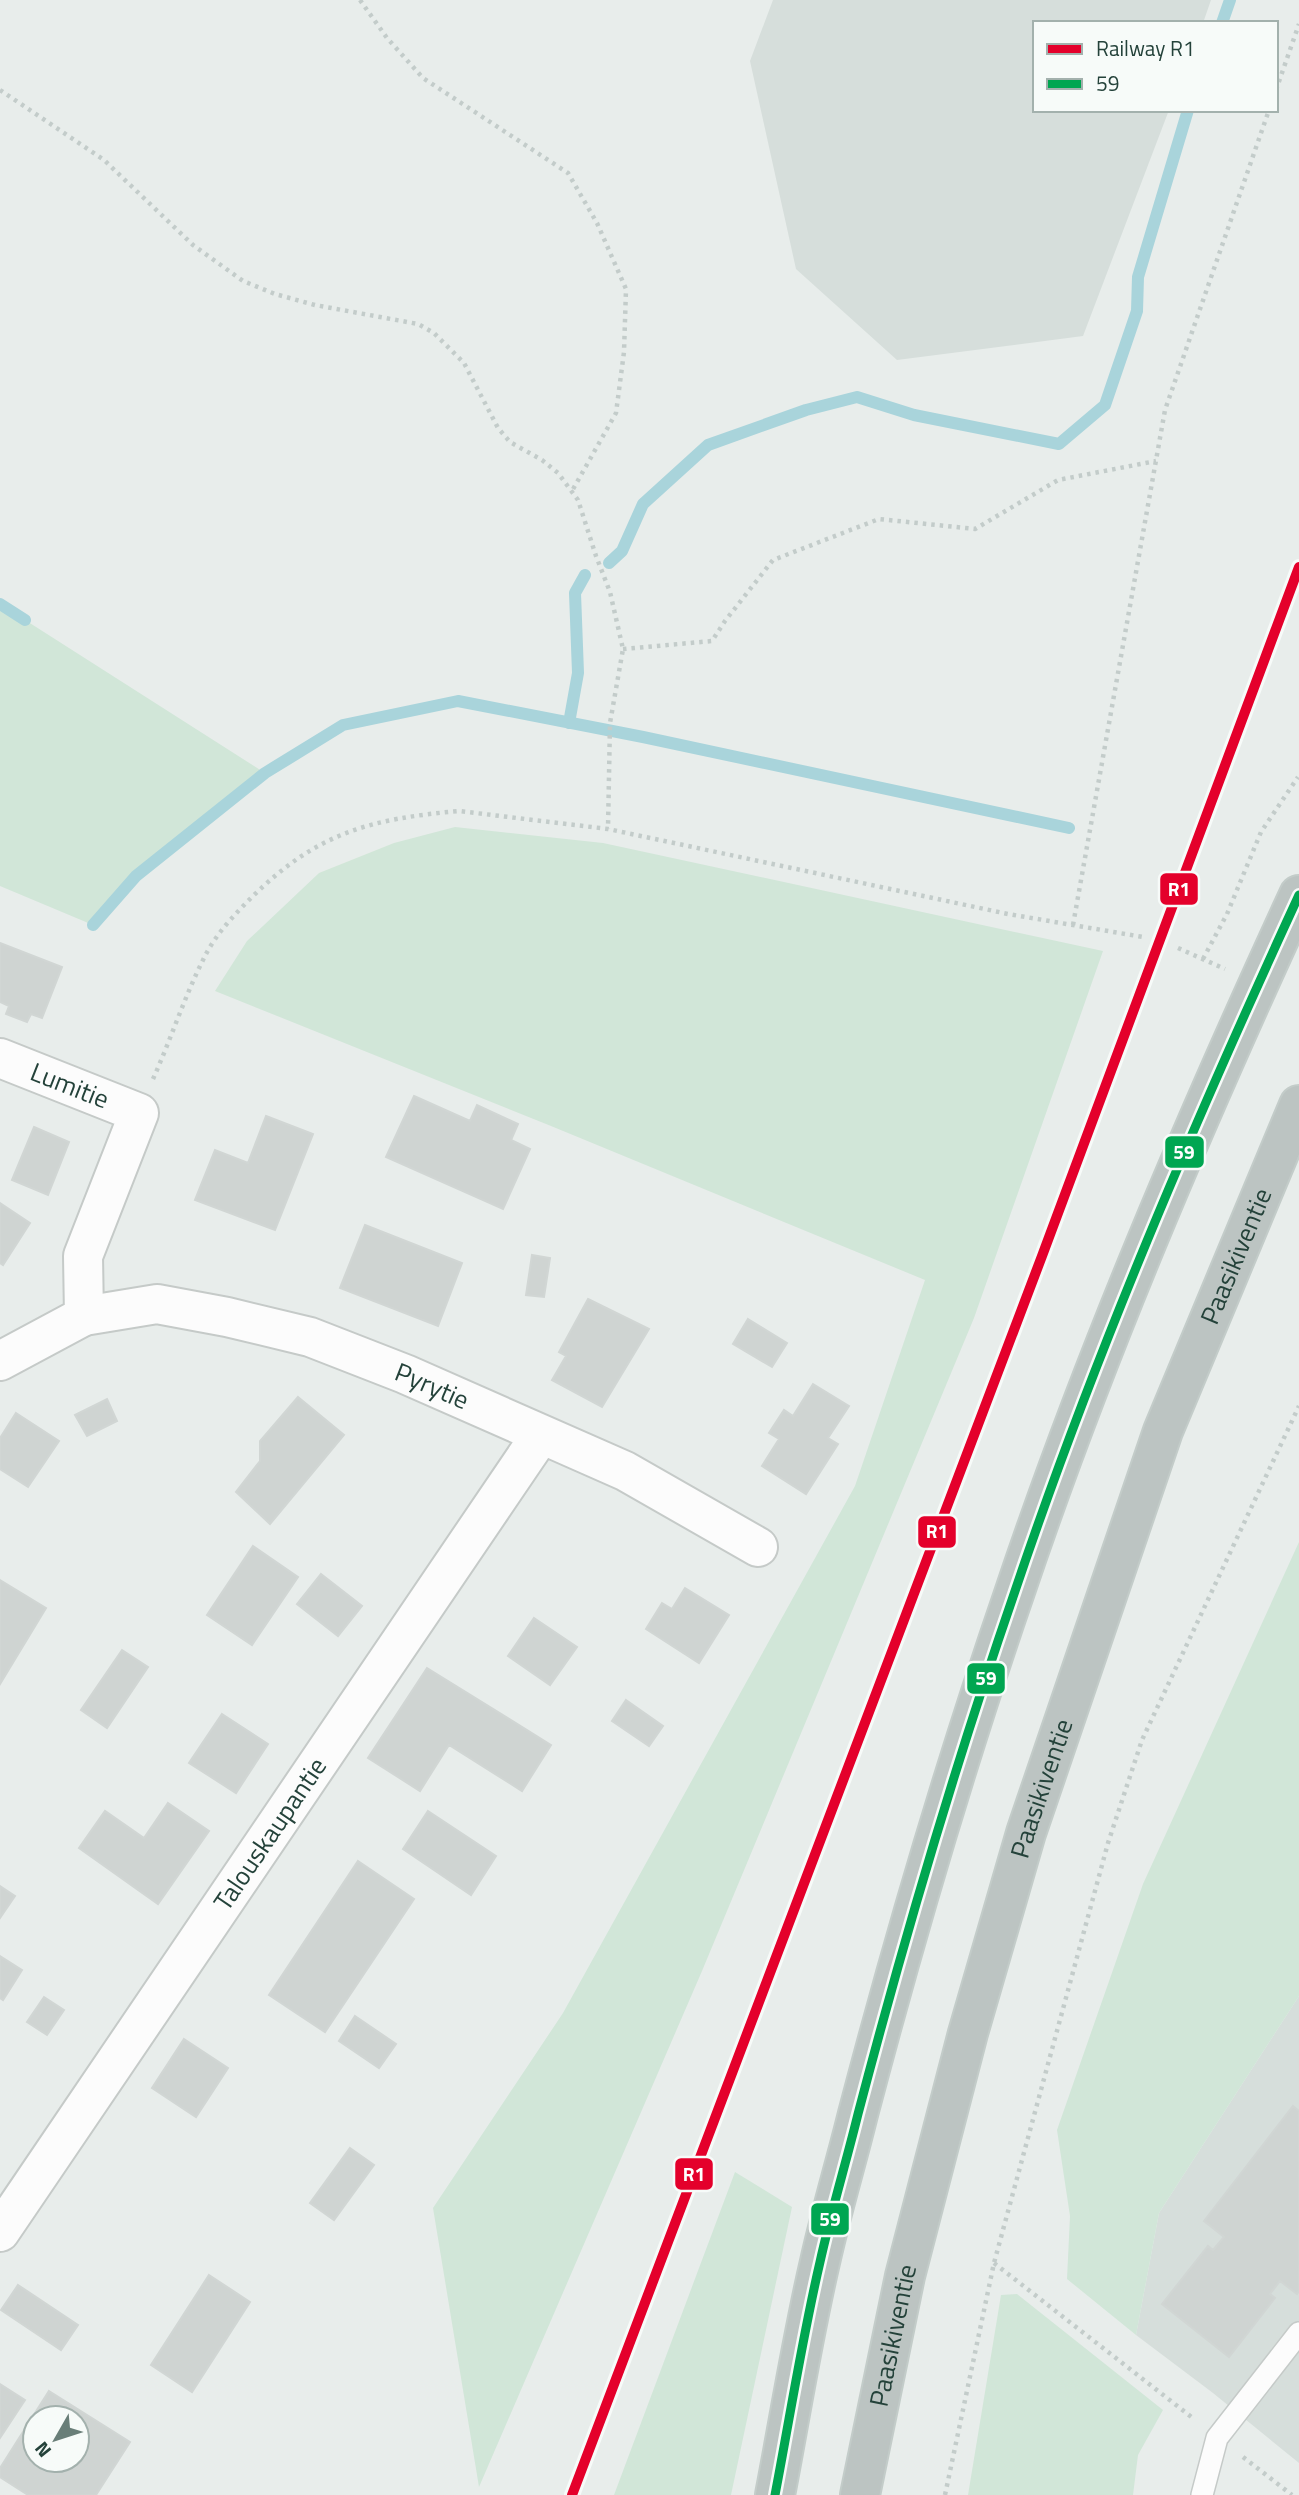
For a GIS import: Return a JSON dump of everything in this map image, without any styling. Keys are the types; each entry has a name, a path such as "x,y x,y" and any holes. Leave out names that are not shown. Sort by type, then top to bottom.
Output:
{"highway":[{"path":"775,2495 819,2264 886,2007 942,1813 1006,1617 1085,1399 1152,1232 1299,895"},
{"name":"Paasikiventie","path":"860,2495 905,2276 968,2033 1026,1833 1163,1431 1299,1105"}],"street":[{"name":"Lumitie","path":"0,1059 139,1112"},
{"path":"84,1316 83,1256 139,1112"},
{"name":"Pyrytie","path":"0,1362 84,1316 157,1304 227,1317 310,1338 405,1374 540,1436 625,1471 758,1547"},
{"name":"Talouskaupantie","path":"0,2232 540,1436"}],"lane":[{"path":"1202,2495 1217,2438 1299,2333"}],"path":[{"path":"360,0 387,38 423,78 568,173 597,223 626,289 624,352 615,412 572,491"},
{"path":"1278,84 1299,24"},
{"path":"0,90 104,160 193,245 243,281 301,302 418,324 434,333 464,363 498,428 509,442 542,460 558,473 578,500 610,592 623,649 610,723 608,829"},
{"path":"1073,925 1165,410 1268,112"},
{"path":"623,649 712,641 724,621 773,560 878,519 975,529 1058,480 1156,461"},
{"path":"1203,959 1227,914 1261,832 1298,777"},
{"path":"139,1112 206,953 244,905 272,877 299,856 327,839 368,825 459,811 608,829 1008,914 1143,937"},
{"path":"1178,948 1230,971"},
{"path":"944,2495 994,2263 1108,1843 1142,1740 1299,1406"},
{"path":"994,2263 1292,2495"}],"shaded area":[{"path":"773,0 1211,0 1204,21 1033,21 1033,112 1168,112 1083,336 897,360 796,269 750,61"},
{"path":"1299,1996 1299,2463 1136,2335 1159,2213"}],"green space":[{"path":"0,604 265,773 136,876 93,925 0,886"},
{"path":"455,827 603,843 1103,951 974,1318 702,1971 479,2487 433,2208 563,2013 855,1486 925,1280 215,991 247,941 319,873 394,843"},
{"path":"1299,1542 1299,1996 1159,2213 1136,2335 1067,2279 1070,2216 1057,2130 1143,1884"},
{"path":"735,2172 792,2207 731,2495 614,2495"},
{"path":"1017,2294 1163,2410 1138,2455 1133,2495 968,2495 1001,2295"}],"building":[{"path":"0,943 62,967 42,1018 31,1014 27,1022 6,1014 9,1006 0,1002"},
{"path":"414,1096 470,1121 477,1105 518,1124 511,1140 530,1149 503,1209 386,1157"},
{"path":"266,1116 313,1134 275,1230 195,1200 215,1150 248,1163"},
{"path":"34,1127 69,1142 48,1195 12,1180"},
{"path":"0,1203 30,1223 3,1265 0,1263"},
{"path":"365,1225 462,1263 438,1326 340,1288"},
{"path":"532,1255 550,1258 544,1297 526,1295"},
{"path":"588,1299 649,1329 602,1407 552,1380 566,1356 559,1352"},
{"path":"748,1319 787,1343 772,1367 733,1344"},
{"path":"813,1384 849,1406 828,1438 838,1444 806,1494 762,1466 779,1439 769,1433 784,1410 793,1416"},
{"path":"298,1397 344,1435 270,1524 236,1492 260,1461 260,1441"},
{"path":"107,1399 117,1421 87,1436 75,1415"},
{"path":"16,1413 59,1441 28,1487 0,1469 0,1438"},
{"path":"253,1546 298,1577 252,1645 207,1615"},
{"path":"321,1574 362,1606 338,1636 297,1604"},
{"path":"0,1580 46,1608 0,1684"},
{"path":"685,1588 729,1615 699,1663 646,1629 662,1603 672,1609"},
{"path":"534,1618 577,1647 550,1685 508,1656"},
{"path":"122,1650 148,1667 107,1728 81,1710"},
{"path":"427,1668 551,1745 522,1791 449,1745 420,1791 368,1758"},
{"path":"626,1700 663,1726 649,1746 612,1721"},
{"path":"222,1714 268,1744 236,1793 189,1763"},
{"path":"168,1803 209,1831 158,1904 79,1848 105,1811 144,1838"},
{"path":"428,1811 496,1856 471,1895 403,1849"},
{"path":"358,1861 414,1899 325,2032 269,1995"},
{"path":"0,1886 15,1896 0,1918"},
{"path":"0,1956 22,1970 3,2000 0,1998"},
{"path":"44,1997 64,2010 47,2035 27,2022"},
{"path":"355,2016 396,2044 379,2068 339,2041"},
{"path":"184,2039 228,2068 196,2117 152,2088"},
{"path":"1293,2106 1299,2111 1299,2291 1297,2294 1280,2281 1270,2294 1275,2298 1229,2357 1162,2304 1208,2246 1213,2250 1224,2237 1204,2221"},
{"path":"350,2148 374,2165 334,2220 310,2203"},
{"path":"209,2275 250,2302 192,2392 151,2365"},
{"path":"18,2285 78,2325 61,2350 1,2310"},
{"path":"0,2384 25,2400 0,2438"},
{"path":"49,2391 70,2404 41,2404"},
{"path":"91,2417 130,2442 96,2495 28,2495 0,2477 0,2468 21,2435 21,2474 91,2474"}],"waterway":[{"path":"1223,21 1230,0"},
{"path":"609,563 622,551 643,504 708,445 806,410 857,397 914,415 1059,444 1105,405 1137,311 1138,277 1187,112"},
{"path":"569,723 578,673 575,593 585,575"},
{"path":"0,604 25,620"},
{"path":"93,925 136,876 265,773 343,725 458,701 643,737 1069,828"}],"rail line":[{"name":"R1","path":"572,2495 1042,1256 1299,567"}],"transit line":[{"name":"59","path":"775,2495 824,2243 912,1918 992,1658 1078,1416 1147,1241 1221,1067 1299,895"}]}
